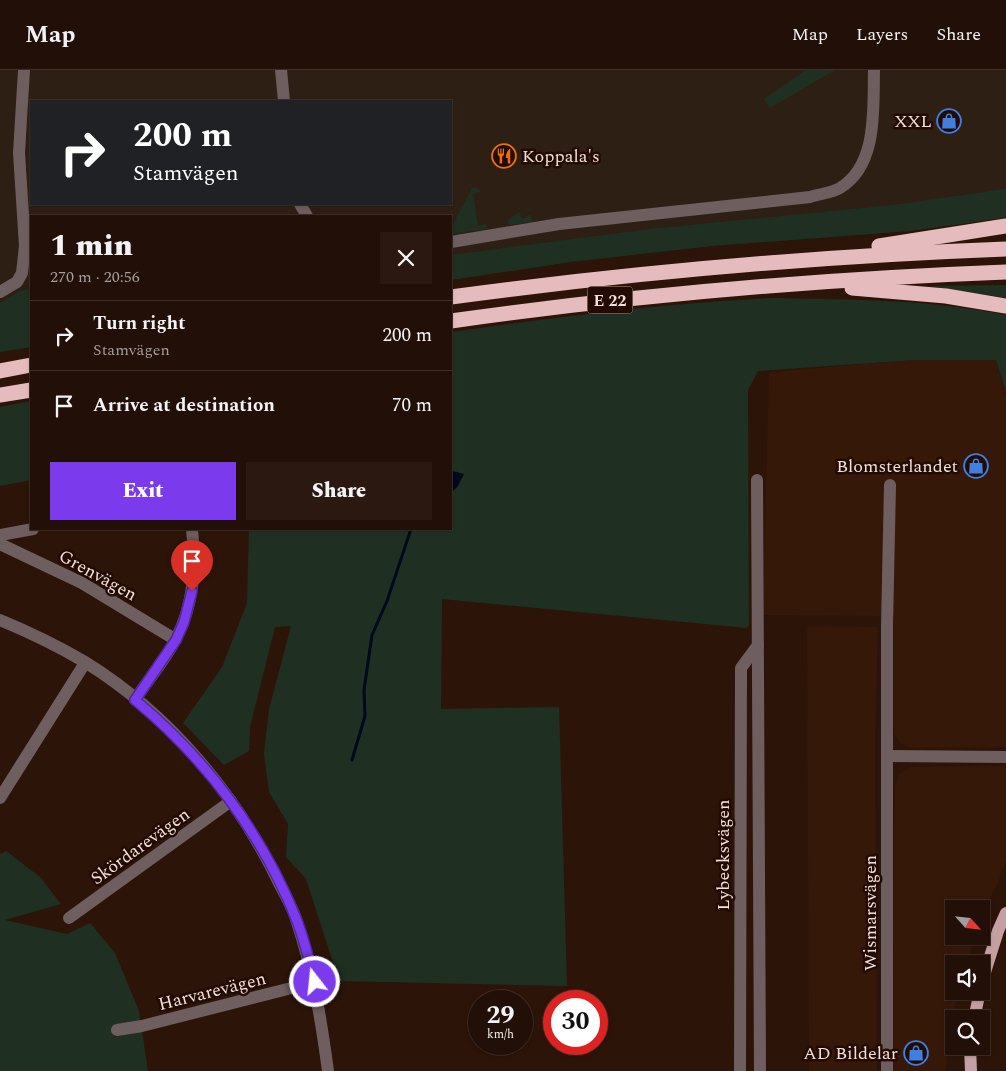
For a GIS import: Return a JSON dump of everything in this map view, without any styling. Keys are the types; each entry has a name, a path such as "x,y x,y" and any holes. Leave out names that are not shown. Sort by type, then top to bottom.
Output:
{"highway":[{"path":"784,260 1006,226"},
{"name":"E 22","path":"452,297 664,271 784,260 1006,249"},
{"name":"E 22","path":"452,321 659,295 770,285 1006,272"},
{"path":"770,285 906,291 1006,306"},
{"path":"0,371 30,366"},
{"path":"0,395 30,390"}],"main road":[{"path":"990,956 1006,913"},
{"path":"966,1071 969,1055"},
{"path":"970,1055 971,1071"}],"street":[{"path":"0,292 17,282 22,273 25,246 19,153 24,70"},
{"path":"281,70 284,100"},
{"path":"452,242 559,224 810,197 840,188 861,169 868,146 874,70"},
{"name":"Lybecksvägen","path":"757,480 760,1071"},
{"name":"Wismarsvägen","path":"887,1071 887,626 890,485"},
{"path":"0,535 30,530"},
{"path":"135,700 176,640 184,622 192,591 195,557 192,530"},
{"name":"Grenvägen","path":"0,544 82,583 176,640"},
{"path":"0,620 85,663 135,700 195,755 231,801 261,846 296,917 315,982 328,1071"},
{"name":"Lybecksvägen","path":"740,1071 741,668 758,645"},
{"path":"0,798 85,663"},
{"path":"888,756 1006,757"},
{"name":"Skördarevägen","path":"69,918 231,801"},
{"name":"Harvarevägen","path":"117,1030 142,1026 315,982"}],"shaded area":[{"path":"0,70 1006,70 1006,217 910,231 711,246 570,262 452,280 452,215 30,215 30,347 0,352"},
{"path":"914,360 996,360 1006,396 1006,747 912,748 900,743 894,732 894,616 763,615 769,372"},
{"path":"807,626 878,627 875,743 877,1071 809,1071"},
{"path":"1006,766 1006,862 990,900 945,900 945,945 972,945 969,955 945,955 945,1000 957,1000 955,1010 945,1010 945,1055 947,1055 945,1071 892,1071 895,786 900,774 911,767"}],"green space":[{"path":"806,70 835,70 770,108 764,99"},
{"path":"473,187 481,191 473,194 478,226 486,224 487,229 452,234 452,226"},
{"path":"1006,189 1006,215 1004,218 910,231 711,246 570,262 452,280 452,255 650,229 893,205"},
{"path":"519,212 523,219 530,214 533,222 510,225 508,223 510,218"},
{"path":"1006,285 1006,298 929,286"},
{"path":"30,289 30,347 0,352 0,303 22,290"},
{"path":"774,298 861,300 948,306 1006,315 1006,392 996,360 914,360 758,371 748,390 749,625 747,628 442,599 441,709 559,707 567,986 339,981 306,879 286,857 288,824 269,792 264,754 269,709 291,626 275,627 250,727 249,751 224,765 183,723 222,667 247,603 249,530 452,530 452,492 458,486 459,472 452,471 452,332 612,311"},
{"path":"30,401 30,480 0,486 0,407"},
{"path":"6,851 40,877 61,904 5,920 67,934 90,923 115,953 139,1011 148,1071 0,1071 0,854"}],"water":[{"path":"452,471 464,474 458,486 452,492"}],"waterway":[{"path":"352,760 365,716 364,690 372,635 387,601 411,530"}],"place":[{"name":"XXL","path":"949,121"},
{"name":"Koppala's","path":"504,156"},
{"name":"Blomsterlandet","path":"976,466"},
{"name":"AD Bildelar","path":"916,1053"}],"route":[{"path":"192,591 184,622 176,640 135,700 195,755 251,830 268,859 296,917 315,982"}]}
